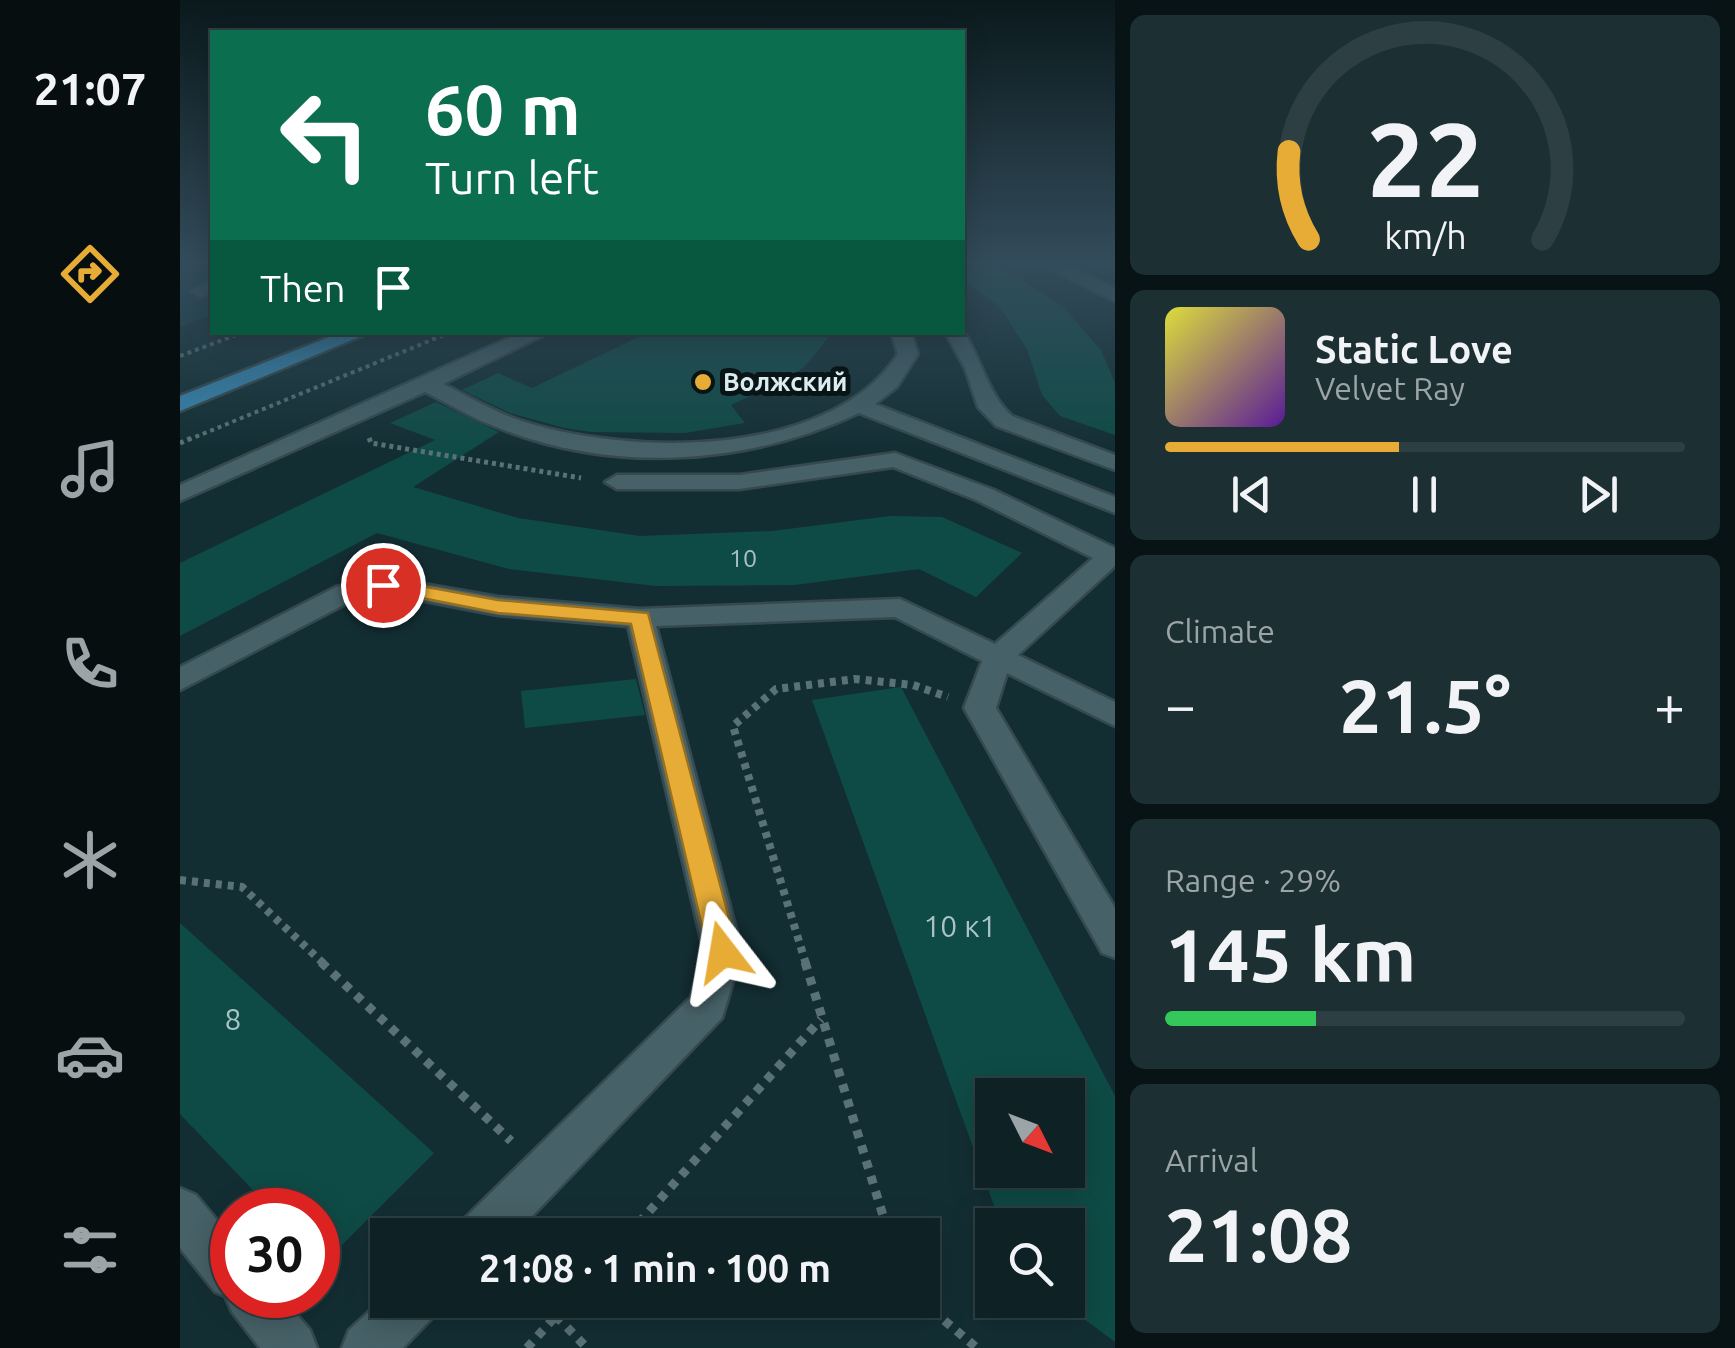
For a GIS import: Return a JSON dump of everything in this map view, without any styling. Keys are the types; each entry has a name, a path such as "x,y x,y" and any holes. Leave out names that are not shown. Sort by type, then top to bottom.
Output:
{"main road":[{"path":"180,390 320,335"},
{"path":"180,404 353,335"}],"street":[{"path":"180,494 533,335"},
{"path":"425,383 510,425 570,442 645,451 726,449 796,434 858,405 888,384 908,354 902,335"},
{"path":"957,335 976,368 989,407 1004,421 1115,463"},
{"path":"858,405 1115,506"},
{"path":"365,410 398,414"},
{"path":"617,482 739,482 896,460 985,494 1113,557 998,658 980,708 1115,942"},
{"path":"180,680 346,593 383,585 498,606 640,618 900,608 1115,715"},
{"path":"499,1218 708,1006 723,952 640,618"},
{"path":"180,1211 210,1248"},
{"path":"267,1318 292,1348"},
{"path":"367,1348 398,1318"}],"path":[{"path":"180,356 236,335"},
{"path":"180,443 444,335"},
{"path":"365,410 371,443 573,476"},
{"path":"884,1218 733,726 776,689 854,680 914,685 980,708"},
{"path":"180,880 242,886 545,1172"},
{"path":"643,1218 822,1018"},
{"path":"940,1317 978,1348"},
{"path":"527,1348 554,1318"},
{"path":"558,1318 587,1348"}],"building":[{"path":"1012,326 1080,326 1101,350 1115,383 1115,435 1060,416 1042,395 1027,349"},
{"name":"Волжский","path":"643,335 831,335 805,366 787,379 731,405 745,423 685,433 591,432 510,413 462,390 498,373 532,388"},
{"path":"436,402 499,432 413,487 518,518 640,536 772,531 890,516 942,517 1022,553 976,597 919,569 794,585 656,586 509,569 377,533 180,636 180,563 435,440 390,423"},
{"path":"636,679 645,715 525,728 521,691"},
{"path":"901,687 1115,1096 1115,1342 1083,1318 1085,1208 995,1208 988,1188 1085,1188 1085,1078 975,1078 975,1153 812,700"},
{"path":"180,923 434,1153 340,1247 340,1188 251,1188 180,1114"}],"place":[{"name":"Волжский","path":"703,382"}],"route":[{"path":"383,585 498,606 640,618 723,952"}]}
